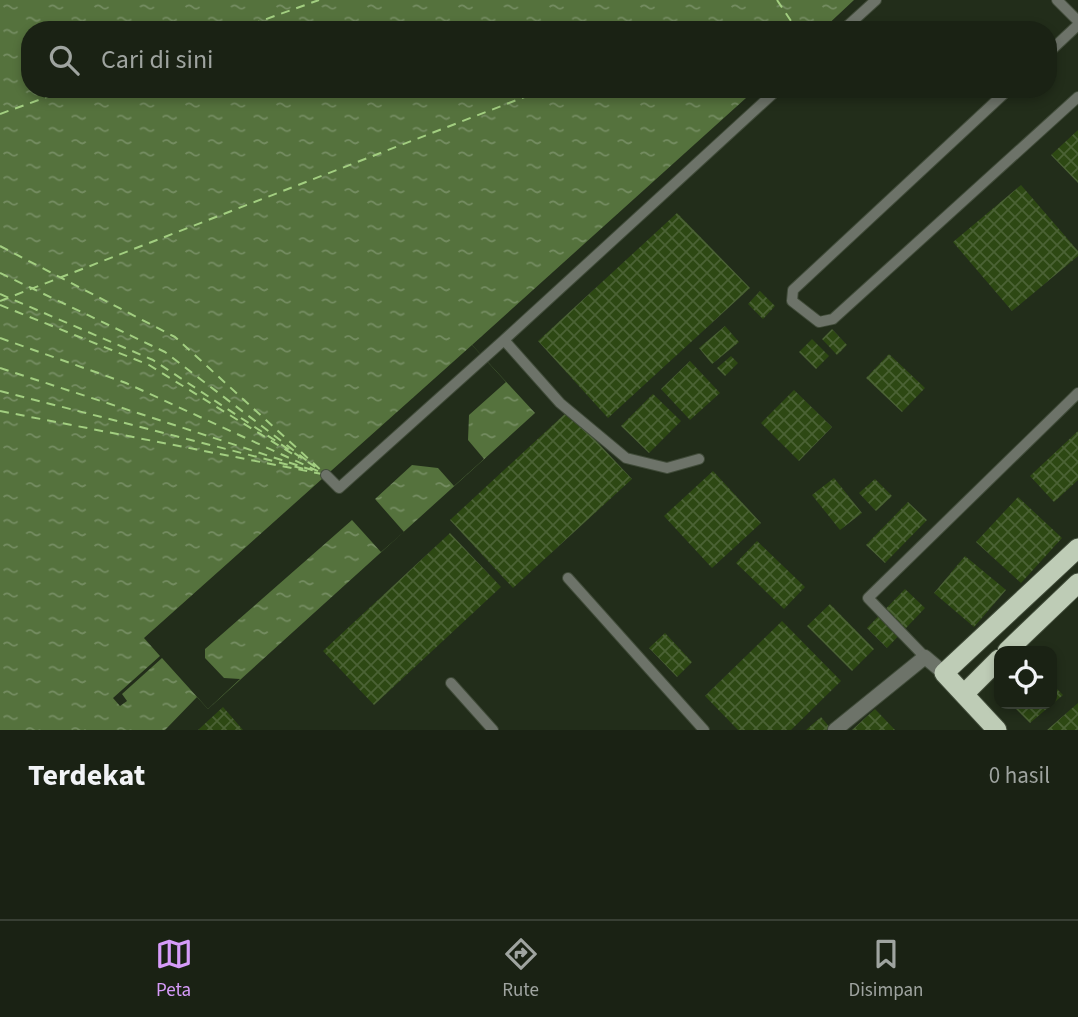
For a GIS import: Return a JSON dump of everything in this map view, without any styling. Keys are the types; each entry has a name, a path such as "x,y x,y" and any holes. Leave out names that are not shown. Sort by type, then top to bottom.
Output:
{"highway":[{"path":"997,730 944,673 1078,548"},
{"path":"1012,646 1078,583"},
{"path":"964,694 994,664"}],"street":[{"path":"835,730 925,657 944,673"}],"lane":[{"path":"854,21 876,0"},
{"path":"1057,44 1078,23 1058,0"},
{"path":"999,98 793,290 792,300 819,322 833,319 1078,97"},
{"path":"326,475 339,488 768,98"},
{"path":"504,340 560,403 626,458 667,468 699,458"},
{"path":"925,657 868,598 1078,393"},
{"path":"568,578 704,730"},
{"path":"451,684 493,730"}],"water":[{"path":"0,0 854,0 832,21 21,21 21,98 746,98 472,345 535,413 208,709 197,697 165,730 0,730"}],"pier":[{"path":"472,345 506,382 469,415 468,440 484,459 454,486 438,468 412,465 375,499 404,532 381,552 352,520 205,649 205,658 224,678 240,679 208,709 162,658 122,694 127,701 120,706 113,698 160,656 144,638"}],"building":[{"path":"1078,130 1078,183 1051,155"},
{"path":"1021,185 1078,251 1078,256 1012,311 953,242"},
{"path":"677,213 750,288 608,418 538,341"},
{"path":"760,291 775,306 763,319 748,304"},
{"path":"725,326 739,342 712,364 699,348"},
{"path":"832,329 847,345 837,355 822,339"},
{"path":"812,339 829,356 816,369 799,352"},
{"path":"889,354 925,388 902,412 866,378"},
{"path":"731,356 738,363 725,376 717,368"},
{"path":"690,361 720,393 690,420 661,389"},
{"path":"794,390 832,427 799,461 761,423"},
{"path":"653,394 681,421 649,453 621,426"},
{"path":"568,411 632,479 513,588 450,520"},
{"path":"1078,431 1078,480 1054,502 1030,476"},
{"path":"713,471 761,523 712,568 664,516"},
{"path":"834,478 862,513 840,530 812,495"},
{"path":"875,479 892,496 876,511 859,493"},
{"path":"1018,497 1062,538 1021,583 976,542"},
{"path":"908,502 927,520 885,563 866,545"},
{"path":"450,533 501,587 374,705 323,651"},
{"path":"757,541 805,587 784,609 736,563"},
{"path":"965,556 1006,590 974,627 934,593"},
{"path":"905,589 925,608 887,648 867,628"},
{"path":"830,604 874,649 852,671 807,626"},
{"path":"782,621 841,681 791,730 738,730 705,696"},
{"path":"665,633 692,662 677,677 649,648"},
{"path":"1057,689 1063,695 1057,700"},
{"path":"1078,703 1078,730 1047,730"},
{"path":"223,707 243,730 198,730"},
{"path":"875,709 895,730 852,730"},
{"path":"1016,709 1046,709 1030,723"},
{"path":"821,717 832,730 806,730"}],"ferry route":[{"path":"261,21 319,0"},
{"path":"777,0 791,21"},
{"path":"0,114 44,98"},
{"path":"0,301 522,98"},
{"path":"0,246 175,337 323,472"},
{"path":"0,273 165,352 314,466"},
{"path":"0,294 153,360 320,470"},
{"path":"0,305 149,365 299,458"},
{"path":"0,338 126,383 322,473"},
{"path":"0,368 315,471"},
{"path":"0,391 308,470"},
{"path":"0,411 322,474"}]}
